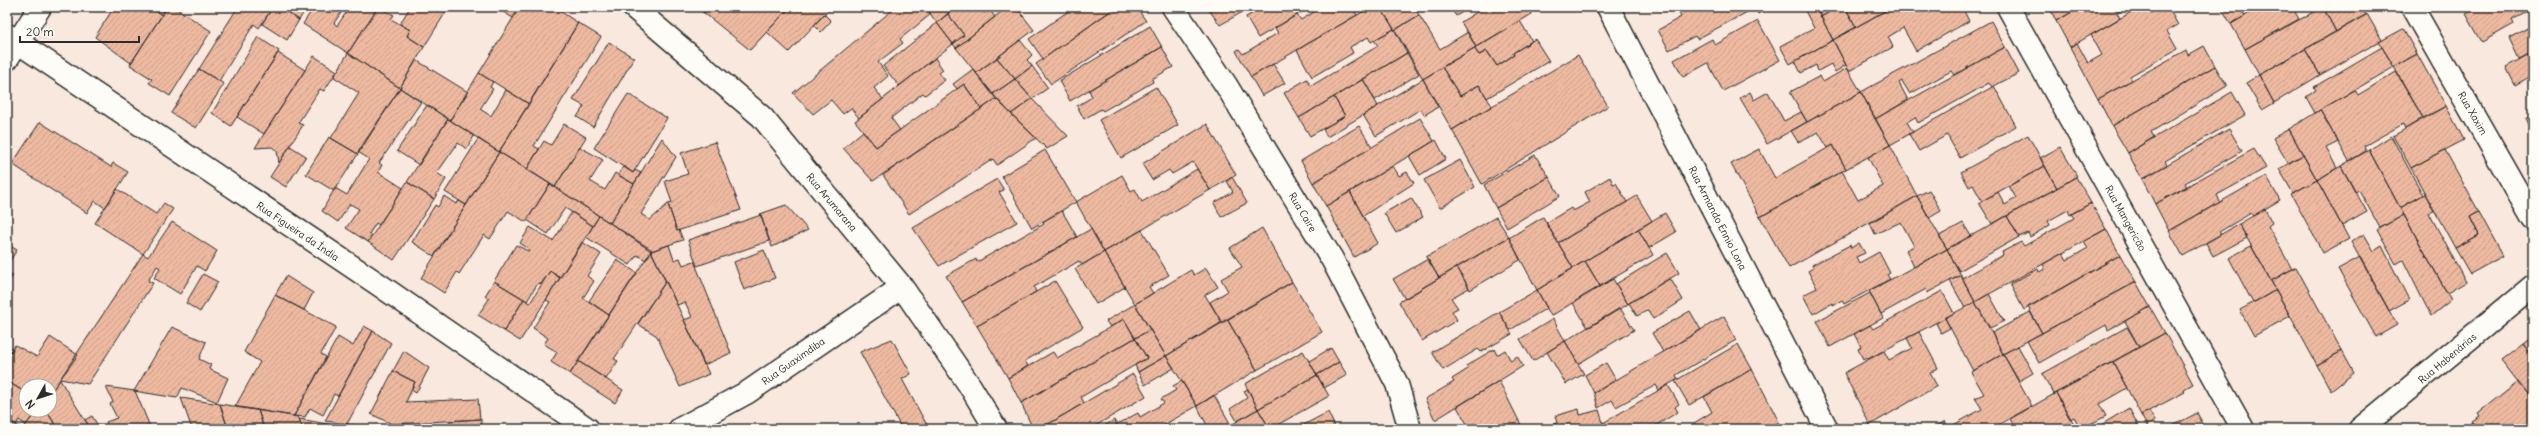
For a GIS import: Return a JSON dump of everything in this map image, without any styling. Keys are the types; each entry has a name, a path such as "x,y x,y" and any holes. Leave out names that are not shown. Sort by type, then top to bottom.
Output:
{"street":[{"path":"11,46 40,7"},
{"name":"Rua Arumarana","path":"633,7 762,117 902,286 970,386 996,429"},
{"name":"Rua Caire","path":"1173,7 1226,84 1332,259 1397,384 1410,429"},
{"name":"Rua Armando Ennio Lona","path":"1608,7 1827,429"},
{"name":"Rua Mangericão","path":"2008,7 2243,429"},
{"name":"Rua Xaxim","path":"2412,7 2533,219"},
{"name":"Rua Figueira da Índia","path":"11,46 378,284 588,429"},
{"name":"Rua Guaximdiba","path":"680,429 748,392 902,286"},
{"name":"Rua Habenárias","path":"2360,429 2533,286"}],"building":[{"path":"114,7 150,7 162,15 131,63 95,37"},
{"path":"150,7 167,7 162,15"},
{"path":"167,7 174,7 211,31 170,96 149,83 152,79 130,65"},
{"path":"238,7 273,7 259,28 254,24 219,81 199,69"},
{"path":"273,7 279,7 299,20 287,40 262,24"},
{"path":"279,7 307,7 299,20"},
{"path":"314,7 339,7 343,10 334,23 337,26 350,7 371,7 376,10 348,53 303,24"},
{"path":"378,7 394,15 391,19 410,30 407,36 424,47 400,88 348,53"},
{"path":"410,7 449,7 424,47 407,36 410,30 400,24"},
{"path":"495,7 520,7 513,18"},
{"path":"520,7 554,7 578,23 529,104 479,73"},
{"path":"694,7 708,7 704,13"},
{"path":"708,7 790,7 750,50 704,13"},
{"path":"790,7 831,7 789,52 767,32"},
{"path":"896,7 925,7 931,14 900,39 903,43 878,62 888,76 874,88 883,99 859,118 851,108 843,114 831,100 813,114 793,93"},
{"path":"925,7 955,7 937,23"},
{"path":"955,7 979,7 984,13 989,9 995,17 956,48 953,44 964,35 948,14"},
{"path":"979,7 992,7 984,13"},
{"path":"1007,7 1016,7 1034,30 976,73 956,48"},
{"path":"1074,7 1116,7 1043,59 1029,39"},
{"path":"1116,7 1136,7 1146,21 1051,84 1036,64"},
{"path":"1207,7 1251,7 1220,25"},
{"path":"1263,7 1310,7 1258,38 1246,17"},
{"path":"1322,7 1352,7 1357,15 1251,77 1236,51 1239,49 1243,54 1278,33 1275,28 1297,15 1301,20"},
{"path":"1371,7 1380,7 1394,29 1371,42 1368,37 1350,47 1353,53 1312,77 1297,50"},
{"path":"1380,7 1414,7 1419,15 1395,30"},
{"path":"1450,7 1471,7 1456,16"},
{"path":"1485,7 1528,7 1532,14 1476,47 1461,22"},
{"path":"1676,7 1750,7 1751,10 1697,39 1695,36 1669,50 1658,30 1681,17"},
{"path":"1754,7 1770,7 1758,14"},
{"path":"1803,7 1816,7 1833,40 1790,64 1780,46 1814,28"},
{"path":"1816,7 1837,7 1821,17"},
{"path":"1837,7 1845,7 1856,27 1833,40 1821,17"},
{"path":"1845,7 1892,7 1856,27"},
{"path":"1892,7 1962,7 1969,21 1916,51 1903,28 1888,37 1893,47 1849,71 1833,40"},
{"path":"2049,7 2081,7 2056,21"},
{"path":"2081,7 2127,7 2117,13 2120,18 2070,47 2056,21"},
{"path":"2140,7 2168,7 2178,25 2167,31 2177,49 2130,76 2132,80 2098,99 2070,47 2077,43 2088,63 2102,55 2091,35"},
{"path":"2221,7 2240,7 2245,16 2231,24"},
{"path":"2260,7 2292,7 2299,19 2245,49 2231,24"},
{"path":"2323,7 2336,32 2259,75 2245,49"},
{"path":"2323,7 2361,7 2366,15 2336,32"},
{"path":"2479,7 2533,7 2533,9 2512,20 2514,24 2482,42 2466,14"},
{"path":"824,14 831,21 821,32 814,25"},
{"path":"948,14 964,35 953,44 937,23"},
{"path":"2367,14 2382,40 2320,75 2305,49"},
{"path":"1419,15 1440,49 1468,32 1476,47 1423,79 1395,30"},
{"path":"1520,21 1532,41 1513,53 1514,55 1497,66 1487,51 1479,55 1474,48"},
{"path":"1758,21 1780,60 1723,91 1708,63 1683,77 1674,60 1712,39 1715,45"},
{"path":"1991,21 2005,47 1954,75 1951,71 1910,94 1902,81 1899,83 1908,100 1875,119 1861,92"},
{"path":"578,23 601,37 534,146 539,149 527,169 499,152"},
{"path":"937,23 953,44 899,86 883,66"},
{"path":"2533,25 2533,52 2519,59 2509,38"},
{"path":"1150,26 1162,47 1070,101 1059,81"},
{"path":"1394,29 1407,53 1299,118 1284,93 1307,79 1311,86 1378,46 1374,40"},
{"path":"2403,29 2417,54 2394,67 2379,42"},
{"path":"258,37 279,51 231,126 212,113"},
{"path":"1535,39 1549,61 1487,98 1479,85 1460,96 1442,67 1474,48 1479,55 1487,51 1497,66 1514,55 1513,53"},
{"path":"1020,40 1032,55 1027,60 1032,66 1015,79 997,58"},
{"path":"1833,40 1846,65 1835,72 1831,64 1818,71 1816,65 1801,73 1795,61"},
{"path":"609,42 634,58 593,127 577,117 584,106 573,100"},
{"path":"2204,46 2215,66 2112,126 2098,99 2186,50 2188,55"},
{"path":"1162,47 1173,67 1152,79 1153,82 1103,111 1101,109 1084,119 1077,106 1092,97 1089,90"},
{"path":"2005,47 2019,73 1992,87 1989,83 1918,123 1915,117 1907,122 1913,132 1890,145 1875,119"},
{"path":"2382,47 2394,67 2315,113 2306,97 2316,90 2314,87"},
{"path":"2305,49 2320,75 2274,103 2259,75"},
{"path":"2533,52 2533,75 2515,85 2506,67"},
{"path":"278,53 305,70 264,134 237,117"},
{"path":"348,53 400,88 358,154 331,138 359,93 334,77"},
{"path":"1407,53 1419,74 1375,100 1363,79"},
{"path":"2417,54 2446,106 2423,118 2394,67"},
{"path":"1578,55 1608,106 1482,184 1452,130"},
{"path":"314,56 337,71 324,91 320,89 298,123 303,125 279,163 277,151 272,147 255,148"},
{"path":"935,58 943,70 939,73 945,80 925,95 923,93 891,118 900,130 876,147 855,121"},
{"path":"997,58 1015,79 993,94 976,73"},
{"path":"416,60 468,92 450,120 400,88"},
{"path":"1273,64 1285,83 1262,96 1251,77"},
{"path":"1032,66 1048,88 1032,99 1015,79"},
{"path":"2215,66 2227,86 2151,132 2154,137 2128,153 2112,126"},
{"path":"1442,67 1460,96 1479,85 1492,106 1452,130 1423,79"},
{"path":"1847,68 1861,92 1807,122 1790,92 1820,76 1823,82"},
{"path":"199,69 224,84 196,128 171,113"},
{"path":"973,69 996,99 981,109 964,84 957,89 953,84"},
{"path":"2396,72 2423,118 2405,129 2403,124 2364,146 2366,151 2349,161 2320,110 2355,90 2358,95"},
{"path":"479,73 493,82 490,87 493,89 480,109 491,116 506,90 529,104 499,152 450,120"},
{"path":"2259,75 2274,103 2262,110 2246,83"},
{"path":"1015,79 1032,99 1011,114 993,94"},
{"path":"1363,79 1378,106 1327,137 1323,129 1345,116 1334,97"},
{"path":"1423,79 1438,107 1424,115 1421,109 1376,136 1363,115"},
{"path":"964,84 981,109 873,181 843,148 863,131 876,147"},
{"path":"1994,86 2016,126 1960,158 1947,135 1919,151 1909,134"},
{"path":"1156,87 1178,125 1121,158 1099,120"},
{"path":"400,88 421,102 379,163 382,165 378,172 403,188 379,225 376,223 369,234 372,236 368,242 346,228 359,209 350,204 338,222 322,211 335,188 347,195 369,159 358,152"},
{"path":"1750,92 1754,100 1768,92 1784,121 1801,112 1807,122 1767,144 1740,98"},
{"path":"1861,92 1890,145 1846,169 1833,145 1828,148 1818,132 1798,142 1791,131"},
{"path":"2232,92 2245,115 2165,161 2167,165 2142,179 2128,153"},
{"path":"628,94 667,118 633,173 594,148"},
{"path":"1334,97 1345,116 1310,136 1299,118"},
{"path":"996,99 1036,138 997,165 993,159 909,214 883,175"},
{"path":"1032,99 1068,136 1047,149 1011,114"},
{"path":"427,105 448,119 419,165 397,151"},
{"path":"2446,106 2464,140 2411,168 2393,136"},
{"path":"2320,110 2338,142 2326,148 2337,168 2317,180 2289,129"},
{"path":"2533,115 2533,128 2530,130 2525,119"},
{"path":"1420,118 1434,141 1326,206 1313,183"},
{"path":"448,119 474,136 467,149 458,143 437,173 446,179 434,199 407,182"},
{"path":"40,122 111,167 113,163 128,172 105,208 95,201 87,213 12,164"},
{"path":"564,124 586,137 555,187 527,169 544,141 551,145"},
{"path":"1207,124 1236,175 1210,190 1193,162 1172,174 1169,170 1152,180 1142,164"},
{"path":"1359,126 1372,147 1313,183 1301,161"},
{"path":"2229,129 2242,151 2185,183 2187,187 2155,204 2142,179"},
{"path":"2289,129 2303,155 2288,163 2273,138"},
{"path":"2028,135 2045,166 1982,201 1973,185 1969,187 1961,172"},
{"path":"2391,136 2423,195 2400,208 2369,150"},
{"path":"329,137 358,154 334,191 306,174"},
{"path":"662,138 676,157 641,214 650,220 668,204 677,231 679,230 683,240 651,251 610,223"},
{"path":"478,139 499,152 466,205 445,192"},
{"path":"1436,140 1446,159 1420,175 1409,156"},
{"path":"715,142 741,210 677,231 668,204 672,203 665,181 688,174 681,153"},
{"path":"1833,145 1846,169 1760,217 1731,164 1759,149 1775,178"},
{"path":"1890,145 1917,196 1789,268 1760,217 1842,171 1858,200 1883,186 1868,157"},
{"path":"290,146 306,156 286,187 270,177"},
{"path":"580,147 603,160 590,181 605,190 615,173 634,184 610,223 555,187"},
{"path":"2060,147 2077,176 2057,188 2040,158"},
{"path":"2254,149 2266,168 2217,195 2220,202 2169,231 2155,204"},
{"path":"1045,150 1076,202 1032,228 1002,176"},
{"path":"2369,150 2404,215 2380,228 2359,190 2355,192 2341,166"},
{"path":"2445,150 2479,212 2470,217 2479,235 2455,248 2411,168"},
{"path":"499,152 550,184 526,222 508,211 490,239 484,235 459,274 457,272 444,293 421,278"},
{"path":"1535,155 1549,177 1496,208 1484,185"},
{"path":"2303,155 2317,180 2293,193 2279,169"},
{"path":"1460,160 1475,187 1440,208 1424,180"},
{"path":"624,166 633,173 635,170 641,173 634,184 618,175"},
{"path":"1393,166 1399,176 1407,172 1414,183 1363,216 1350,192"},
{"path":"2045,166 2057,188 1992,224 1979,203 1998,192 2005,205 2016,198 2009,186"},
{"path":"2341,166 2367,212 2342,226 2317,180"},
{"path":"1197,169 1210,190 1104,252 1076,202 1122,175 1131,191 1135,189 1142,202"},
{"path":"2266,176 2280,200 2253,216 2251,213 2219,232 2221,234 2183,256 2169,231"},
{"path":"1232,177 1247,203 1221,217 1214,203 1233,192 1227,181"},
{"path":"1549,177 1560,196 1507,228 1496,208"},
{"path":"1610,177 1613,184 1616,183 1627,202 1558,243 1546,223 1571,208 1573,211 1590,202 1585,192"},
{"path":"2076,177 2091,203 2070,215 2068,210 2048,221 2050,225 2030,237 2028,233 2019,237 2007,216"},
{"path":"997,179 1004,190 999,192 1017,222 939,266 913,228"},
{"path":"2317,180 2349,239 2323,253 2291,194"},
{"path":"407,182 434,199 394,260 368,242"},
{"path":"550,184 599,216 593,226 565,208 548,234 527,220"},
{"path":"117,189 156,214 164,203 173,209 143,254 95,223"},
{"path":"1929,190 1941,211 1929,218 1917,196"},
{"path":"1350,192 1378,243 1354,257 1326,206"},
{"path":"2425,194 2434,211 2429,213 2466,282 2447,293 2400,208"},
{"path":"444,196 456,204 459,201 466,205 434,256 412,242 435,205 438,207"},
{"path":"1637,196 1652,221 1573,268 1558,243"},
{"path":"1917,196 1947,249 1914,267 1906,250 1914,246 1901,222 1875,234 1870,223"},
{"path":"1411,198 1423,217 1396,233 1384,213"},
{"path":"2091,203 2106,229 1975,302 1962,278 2003,255 2002,252 2021,242 2024,246 2074,218 2071,214"},
{"path":"786,205 808,230 772,247 760,214"},
{"path":"2265,209 2272,223 2268,226 2292,269 2271,281 2239,224"},
{"path":"1062,211 1077,237 962,302 946,276 976,259 977,262 1044,224 1042,222"},
{"path":"572,212 593,226 560,278 550,271 541,284 538,283 527,301 494,281 516,245 528,251 529,249 520,243 530,227 553,241"},
{"path":"2479,212 2503,256 2470,274 2455,248 2479,235 2470,217"},
{"path":"1665,213 1676,232 1649,248 1638,229"},
{"path":"761,215 769,241 697,266 688,240"},
{"path":"2404,215 2451,300 2431,316 2403,260 2396,264 2377,230"},
{"path":"599,216 652,250 646,260 637,255 630,265 586,237"},
{"path":"2007,216 2019,237 1959,271 1947,249"},
{"path":"1496,217 1509,237 1439,278 1426,257"},
{"path":"1543,217 1573,268 1537,290 1509,238"},
{"path":"172,222 217,251 205,271 197,266 180,294 154,278 160,268 157,266 148,281 153,283 88,384 60,379 143,254 148,257"},
{"path":"1963,223 1971,236 1947,249 1939,236"},
{"path":"2239,224 2247,238 2213,256 2206,243"},
{"path":"1262,228 1292,282 1222,323 1210,302 1228,291 1221,279 1242,267 1230,248"},
{"path":"1091,229 1104,252 1082,265 1079,261 1034,287 1036,292 977,326 962,302"},
{"path":"1638,229 1653,255 1600,286 1585,261"},
{"path":"2106,229 2120,255 2024,310 2010,284 2038,269 2039,272 2045,269 2043,264 2063,253 2067,260 2088,248 2084,241"},
{"path":"1142,230 1169,275 1149,287 1153,293 1135,304 1104,252"},
{"path":"2364,234 2374,251 2382,246 2409,300 2389,311 2351,242"},
{"path":"1509,237 1520,260 1470,290 1457,267"},
{"path":"582,242 601,254 587,276 594,281 583,298 609,315 570,374 551,362 557,352 544,344 548,338 533,328 550,302 546,300"},
{"path":"1859,243 1865,253 1856,257 1859,263 1879,252 1890,273 1887,275 1890,279 1844,304 1842,300 1833,305 1832,303 1813,314 1803,295 1817,288 1808,271 1813,268 1812,265 1850,245 1851,248"},
{"path":"7,244 17,250 7,265"},
{"path":"669,245 674,260 680,258 683,265 694,261 731,353 704,365 684,320 692,317 685,302 677,305 651,251"},
{"path":"2251,246 2276,290 2253,303 2229,258"},
{"path":"1947,249 1961,275 1927,293 1926,289 1881,314 1869,291"},
{"path":"764,250 775,278 744,290 734,262"},
{"path":"651,251 666,281 614,359 618,361 606,379 578,361"},
{"path":"1104,252 1125,287 1096,304 1075,269"},
{"path":"1667,253 1679,273 1628,304 1616,284"},
{"path":"2120,255 2136,282 2042,333 2028,307"},
{"path":"2360,257 2397,325 2376,337 2338,269"},
{"path":"1428,259 1439,278 1405,299 1393,279"},
{"path":"617,260 637,273 609,315 589,301"},
{"path":"1585,261 1600,286 1551,316 1537,290"},
{"path":"1457,267 1469,288 1451,298 1458,308 1452,311 1457,320 1422,341 1399,302"},
{"path":"2296,267 2342,351 2317,365 2271,281"},
{"path":"1206,268 1218,287 1205,295 1222,323 1166,356 1135,304 1191,270 1194,275"},
{"path":"7,271 13,275 7,285"},
{"path":"550,271 560,278 520,341 504,331 524,299 530,303"},
{"path":"203,274 218,282 200,312 186,303"},
{"path":"1961,275 1975,302 1965,308 1950,281"},
{"path":"286,276 313,293 304,310 275,295"},
{"path":"1670,278 1683,300 1653,319 1648,310 1637,316 1629,303"},
{"path":"1613,279 1628,304 1588,328 1573,303"},
{"path":"494,281 524,299 504,331 478,315 489,299 485,296"},
{"path":"666,281 709,374 680,387 657,336 638,324"},
{"path":"1055,281 1083,327 1025,361 1028,366 1008,378 977,326"},
{"path":"1292,282 1322,332 1257,370 1227,319"},
{"path":"2136,282 2150,307 2108,330 2106,325 2039,363 2027,341"},
{"path":"1537,290 1547,308 1510,330 1499,312"},
{"path":"2276,290 2290,316 2254,336 2240,310"},
{"path":"1942,291 1954,313 1868,359 1867,357 1863,359 1858,349 1861,347 1854,334 1870,325 1873,329"},
{"path":"1870,293 1883,318 1830,347 1817,321"},
{"path":"1989,294 2004,321 1990,328 1975,302"},
{"path":"275,295 336,327 321,354 326,357 294,416 235,407 260,362 244,352"},
{"path":"1975,302 2003,354 1973,371 1945,318"},
{"path":"1135,304 1150,330 1135,338 1124,319 1110,327 1106,321"},
{"path":"2150,307 2165,333 2139,347 2125,321"},
{"path":"1620,308 1634,330 1578,364 1565,341"},
{"path":"1690,311 1701,330 1663,352 1652,333"},
{"path":"1499,312 1512,334 1481,352 1478,349 1443,370 1432,352"},
{"path":"2030,312 2042,333 2003,354 1992,333"},
{"path":"1724,316 1736,340 1676,375 1678,379 1659,390 1656,385 1616,407 1612,400 1598,408 1594,393"},
{"path":"1945,318 1950,328 1941,333 1936,323"},
{"path":"1124,319 1135,338 1021,403 1008,378 1053,352 1057,358"},
{"path":"1227,319 1257,370 1197,406 1166,356"},
{"path":"1553,319 1565,341 1533,361 1520,339"},
{"path":"364,326 373,331 338,396 334,394 323,415 310,408 305,417 294,416 338,337 353,346"},
{"path":"172,327 206,342 199,359 211,365 209,369 228,378 217,402 182,388 177,398 134,391"},
{"path":"2127,327 2139,347 2054,394 2042,374"},
{"path":"1150,330 1166,356 1138,372 1135,365 1147,358 1135,338"},
{"path":"373,331 391,343 347,424 325,421"},
{"path":"1919,332 1938,368 1930,373 1937,386 1870,425 1844,373 1884,351 1889,360 1912,348 1907,338"},
{"path":"2165,333 2193,384 2184,389 2185,392 2141,415 2113,362"},
{"path":"2533,335 2533,356 2523,343"},
{"path":"50,337 78,355 58,382 58,378 18,378 18,388 7,381 7,358 15,345 37,357"},
{"path":"1135,338 1147,358 1081,397 1084,403 1040,429 1033,429 1021,403"},
{"path":"892,339 911,374 902,379 929,429 902,429 860,352"},
{"path":"1565,341 1584,374 1566,384 1547,352"},
{"path":"2523,343 2533,356 2533,401 2501,360"},
{"path":"1738,344 1752,369 1689,405 1675,381"},
{"path":"7,346 13,349 7,358"},
{"path":"2018,346 2033,373 2019,381 2003,354"},
{"path":"1331,348 1339,362 1317,375 1309,361"},
{"path":"1494,349 1497,355 1505,350 1511,361 1517,356 1523,366 1435,420 1425,399 1454,382 1452,379 1468,369 1466,366"},
{"path":"404,351 429,368 416,393 411,390 415,382 393,371"},
{"path":"1303,351 1317,375 1258,409 1245,384"},
{"path":"2342,351 2354,373 2331,391 2317,365"},
{"path":"2003,354 2032,406 1991,429 1939,429 1937,426 1945,421 1948,428 1982,409 1975,398 1984,394 1971,372"},
{"path":"1166,356 1174,368 1145,385 1138,372"},
{"path":"578,361 623,390 615,403 570,374"},
{"path":"1339,362 1347,375 1324,388 1317,375"},
{"path":"2113,362 2127,388 2099,404 2106,416 2081,429 2074,417 2070,419 2056,393"},
{"path":"1606,363 1616,380 1594,393 1585,375"},
{"path":"1752,369 1779,422 1767,429 1697,429 1694,423 1712,412 1704,397"},
{"path":"393,371 415,382 406,402 478,399 480,419 392,424 371,414"},
{"path":"1133,374 1146,396 1090,429 1040,429"},
{"path":"1317,375 1329,396 1270,429 1258,409"},
{"path":"60,380 91,429 58,429 51,418 58,418 58,383"},
{"path":"7,381 18,388 18,418 31,418 26,425 19,420 16,425 11,421 14,417 7,412"},
{"path":"1182,381 1197,406 1157,429 1119,429 1116,425 1138,413 1140,417 1164,403 1161,399 1176,390 1173,386"},
{"path":"1499,381 1522,427 1519,429 1470,429 1457,407"},
{"path":"2517,382 2533,401 2533,429 2478,429 2472,421 2480,416 2478,413"},
{"path":"1668,385 1679,404 1675,407 1678,412 1650,429 1605,429 1603,423"},
{"path":"106,387 135,391 151,429 109,429 106,422 117,418 110,404 113,402"},
{"path":"1248,389 1258,409 1237,421 1230,409 1247,398 1244,391"},
{"path":"2056,393 2077,429 2016,429 2010,419"},
{"path":"1214,395 1231,425 1223,429 1209,429 1197,406"},
{"path":"181,398 220,404 228,429 192,429"},
{"path":"220,404 258,410 264,429 228,429"},
{"path":"2129,408 2140,429 2094,429"},
{"path":"1258,409 1270,429 1262,429 1259,424 1251,429 1233,429 1231,425"},
{"path":"1579,409 1580,415 1599,410 1605,429 1538,429 1557,423 1555,416"},
{"path":"258,410 298,417 303,429 264,429"},
{"path":"2149,411 2155,421 2147,426 2141,415"},
{"path":"1328,412 1336,429 1296,429"},
{"path":"2197,413 2206,429 2167,429"},
{"path":"92,416 100,429 91,429 85,420"},
{"path":"7,418 16,425 23,429 7,429"},
{"path":"31,418 51,418 58,429 23,429"},
{"path":"299,419 333,425 335,429 303,429"},
{"path":"481,419 481,429 451,429 450,421"},
{"path":"1114,420 1119,429 1106,429 1104,426"},
{"path":"2473,422 2478,429 2464,429"},
{"path":"342,423 363,427 392,425 392,429 344,429"}]}
